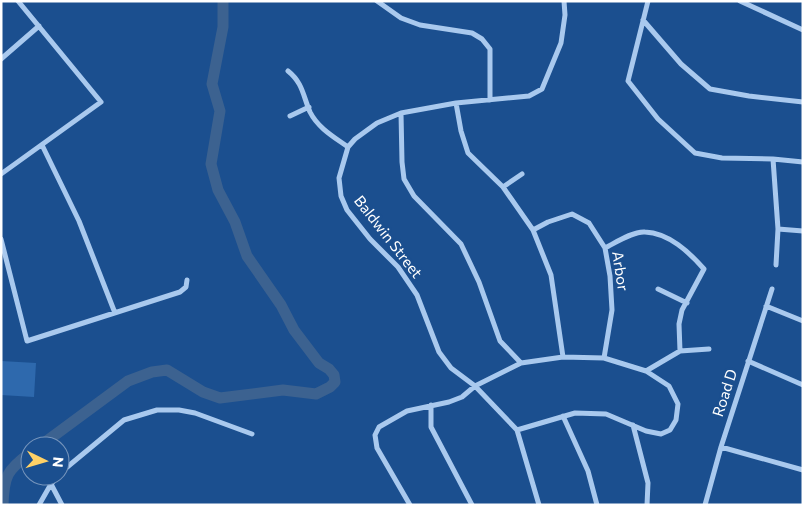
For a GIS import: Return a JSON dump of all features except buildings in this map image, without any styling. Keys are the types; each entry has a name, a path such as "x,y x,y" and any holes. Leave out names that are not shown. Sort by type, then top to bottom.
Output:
{"street":[{"path":"1,174 101,102 18,1"},
{"path":"377,1 401,18 420,25 472,33 482,39 490,49 490,100"},
{"path":"288,71 294,76 304,91 311,113 322,128 348,147 355,139 377,123 401,113 456,103 530,96 542,88 561,43 565,15 564,1"},
{"path":"648,1 628,82 658,119 695,153 722,158 773,158 803,162"},
{"path":"740,1 803,30"},
{"path":"643,20 680,64 710,89 749,96 803,102"},
{"path":"1,59 39,26"},
{"path":"456,103 461,131 468,153 503,186 533,230 551,275 563,357"},
{"path":"290,116 309,107"},
{"path":"401,113 404,179 414,196 461,244 479,282 500,341 521,363"},
{"path":"42,145 79,221 115,313"},
{"name":"Baldwin Street","path":"348,147 339,178 341,196 347,210 370,239 398,267 417,295 439,352 451,368 475,386 517,430"},
{"path":"773,158 778,229 776,264"},
{"path":"503,186 522,174"},
{"name":"Arbor","path":"533,230 548,222 572,214 589,223 605,248 610,276 612,310 604,358"},
{"path":"778,229 803,231"},
{"path":"605,248 622,238 644,231 673,240 695,258 704,269 682,310 679,324 680,352"},
{"path":"1,239 27,341 180,292 186,287 187,280"},
{"path":"658,289 687,303"},
{"name":"Road D","path":"707,504 721,447 772,289"},
{"path":"766,306 803,321"},
{"path":"646,371 680,352 709,349"},
{"path":"410,505 377,448 376,435 379,427 408,411 449,402 462,397 475,386 521,363 563,357 604,358 646,371 668,386 678,404 676,420 670,430 661,434 646,431 606,414 575,413 517,430 539,505"},
{"path":"748,361 803,385"},
{"path":"431,405 431,427 472,505"},
{"path":"70,466 124,420 157,410 179,410 195,414 252,434"},
{"path":"563,416 588,471 597,505"},
{"path":"633,425 648,483 646,505"},
{"path":"721,447 803,470"},
{"path":"40,505 50,486"},
{"path":"52,486 62,505"}],"shaded area":[{"path":"1,361 36,363 34,397 1,395"}],"waterway":[{"path":"54,436 128,381 152,372 167,370 203,392 220,398 283,390 316,394 330,387 335,382 334,375 329,369 319,363 294,330 281,305 247,256 235,222 218,190 211,164 220,111 212,84 223,27 223,1"},
{"path":"3,505 4,487 8,474 20,461"}]}
